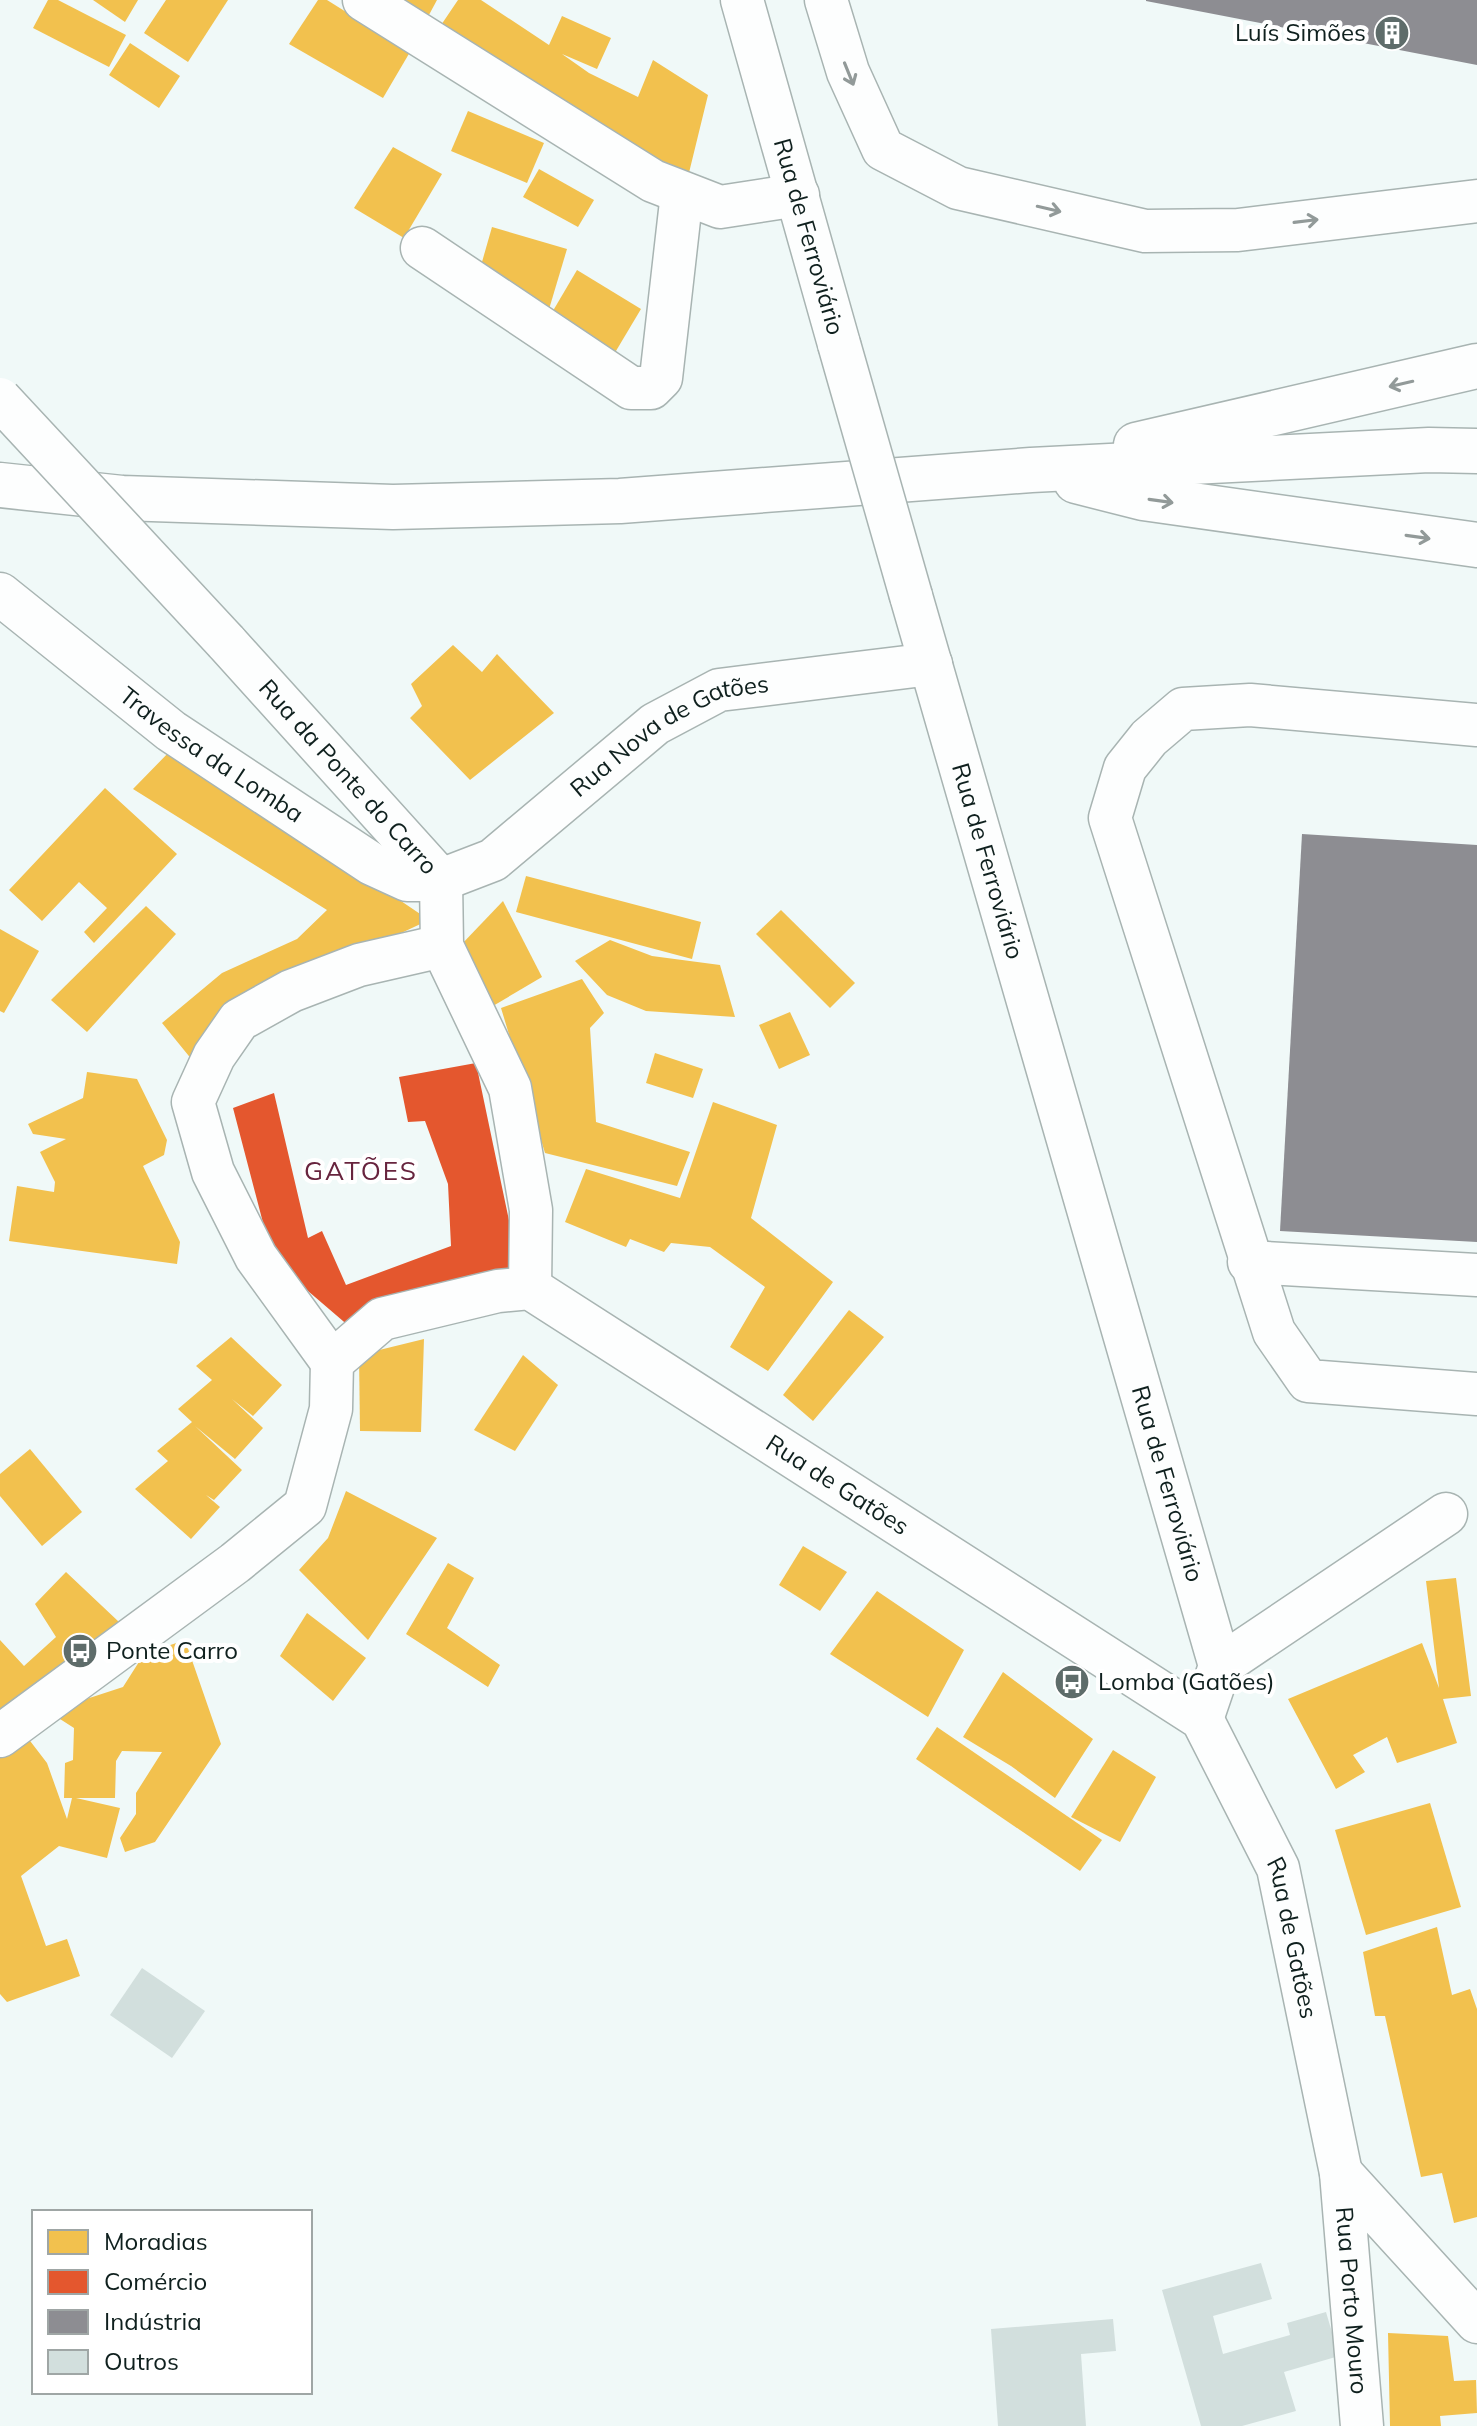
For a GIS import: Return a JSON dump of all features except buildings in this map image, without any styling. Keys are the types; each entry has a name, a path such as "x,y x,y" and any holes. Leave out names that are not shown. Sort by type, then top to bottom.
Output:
{"highway":[{"path":"1031,470 1477,366"},
{"path":"0,485 122,498 259,505 393,507 620,501 1031,470 1429,450 1477,451"},
{"path":"1031,470 1143,498 1477,545"}],"street":[{"path":"364,0 653,181 720,207 798,195"},
{"name":"Rua de Ferroviário","path":"742,0 1220,1666"},
{"path":"826,0 848,72 883,149 958,188 1145,231 1238,230 1477,201"},
{"path":"422,248 631,388 651,388 661,378 682,193"},
{"name":"Rua da Ponte do Carro","path":"0,399 441,880 442,946 510,1088 531,1210 530,1288"},
{"name":"Travessa da Lomba","path":"0,594 171,731 372,864 407,880 441,880"},
{"name":"Rua Nova de Gatões","path":"441,880 493,860 655,724 719,690 931,664"},
{"path":"1477,725 1250,705 1183,709 1149,738 1125,768 1110,818 1249,1262 1274,1332 1308,1381 1477,1394"},
{"path":"0,1736 223,1572 305,1506 331,1409 332,1362 256,1257 213,1172 193,1102 214,1056 239,1020 291,991 359,965 442,946"},
{"path":"1249,1262 1477,1275"},
{"path":"332,1362 382,1319 498,1291 530,1288"},
{"name":"Rua de Gatões","path":"530,1288 1202,1719 1278,1868 1341,2173"},
{"path":"1202,1719 1220,1666 1446,1514"},
{"path":"1341,2173 1477,2322"},
{"name":"Rua Porto Mouro","path":"1341,2173 1362,2426"}],"place":[{"name":"Luís Simões","path":"1392,33"},
{"name":"Ponte Carro","path":"80,1651"},
{"name":"Lomba (Gatões)","path":"1072,1682"}],"district":[{"name":"GATÕES","path":"361,1171"}]}
